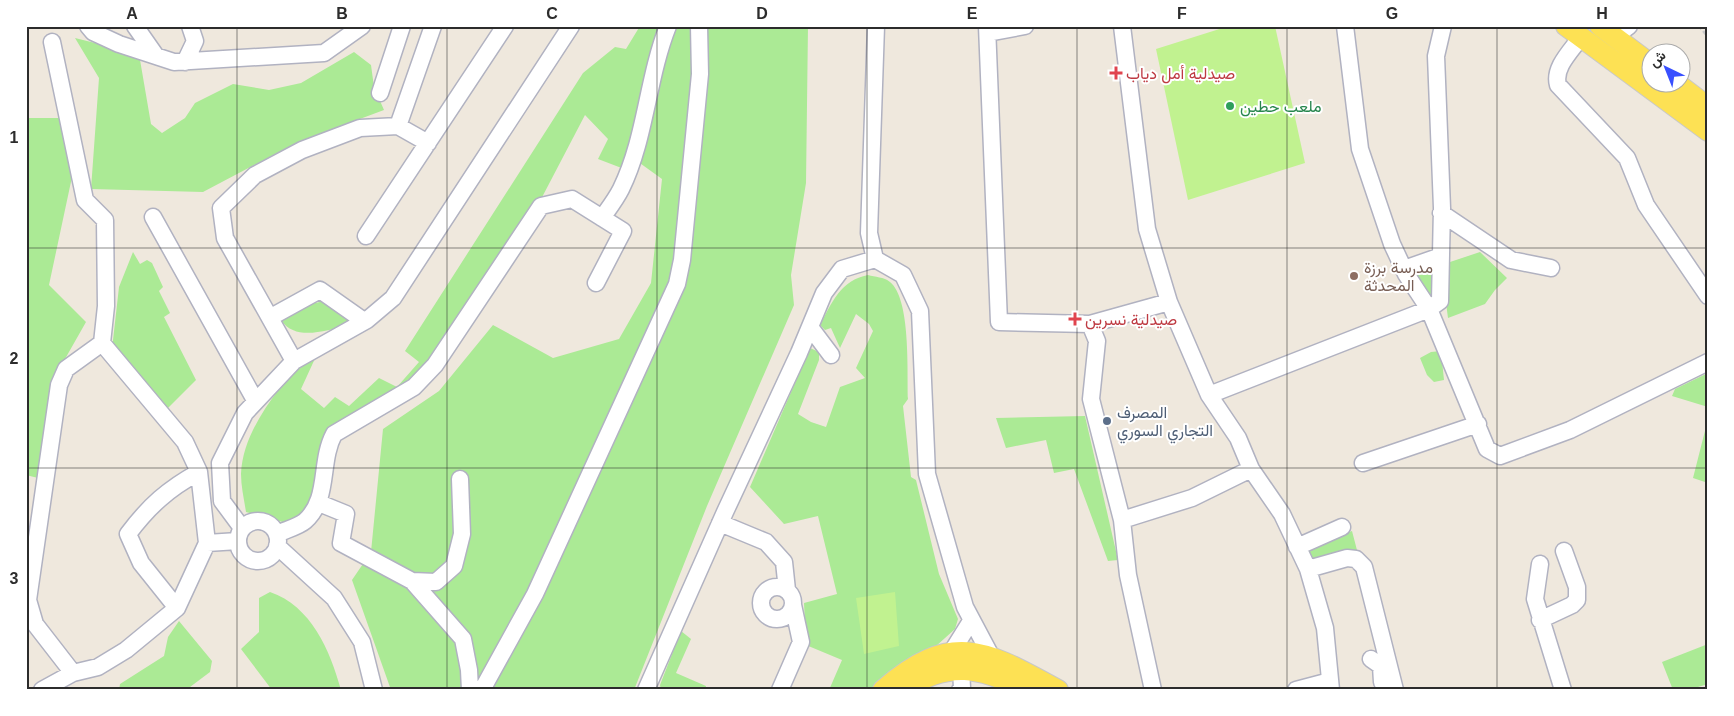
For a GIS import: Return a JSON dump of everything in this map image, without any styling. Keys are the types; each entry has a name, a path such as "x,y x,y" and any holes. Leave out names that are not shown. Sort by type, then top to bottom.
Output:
{"main road":[{"path":"1614,30 1642,56"},
{"path":"1574,32 1708,130"},
{"path":"1688,92 1708,107"},
{"path":"904,690 932,674 958,677 991,664 1006,661 1058,690"},
{"path":"883,690 920,662 958,677"},
{"path":"991,664 1026,690"}],"street":[{"path":"88,26 93,32 119,44 174,62 324,53 362,26"},
{"path":"135,26 156,56"},
{"path":"186,62 195,41 190,26"},
{"path":"380,93 402,26"},
{"path":"398,126 433,26"},
{"path":"366,236 505,26"},
{"path":"571,26 393,298 364,321 294,361 255,400 245,413 220,463 222,501 240,535 239,547 246,557 258,561 270,557 277,540 304,521 319,503 328,444 334,434 414,387 435,365 541,206 572,199 623,231 596,283"},
{"path":"602,218 622,189 643,125 657,54 668,26"},
{"path":"482,690 535,594 677,284 682,260 700,74 699,26"},
{"path":"875,259 869,233 876,26"},
{"path":"1025,26 988,30 999,322 1090,324 1169,302"},
{"path":"1345,26 1360,149 1392,244 1404,269 1429,309 1487,449 1500,456 1570,430 1708,362"},
{"path":"1209,395 1429,309 1440,301 1442,213 1436,56 1444,26"},
{"path":"1126,28 1147,229 1169,302 1209,395 1238,438 1251,469 1282,514 1308,569 1326,628 1330,685 1296,690"},
{"path":"1574,32 1556,77 1558,85 1627,158 1646,205 1708,296"},
{"path":"42,690 73,673 98,668 126,650 177,608 207,543 198,472 184,442 102,342 106,306 105,220 85,200 52,42"},
{"path":"294,361 225,238 221,208 255,175 302,150 360,128 398,126 428,143"},
{"path":"1442,213 1511,260 1551,268"},
{"path":"153,217 255,400"},
{"path":"1404,269 1441,256"},
{"path":"646,690 810,327 824,292 842,269 875,259 903,275 920,311 928,474 971,621 991,664"},
{"path":"271,317 320,290 364,321"},
{"path":"1090,324 1097,341 1091,398 1122,520 1128,574 1153,690"},
{"path":"810,327 831,355"},
{"path":"73,673 35,624 28,600 59,385 66,369 102,342"},
{"path":"1363,463 1478,424"},
{"path":"1122,520 1192,498 1251,469"},
{"path":"177,608 140,563 128,534 144,512 174,486 198,472"},
{"path":"412,581 436,582 454,566 462,534 460,479"},
{"path":"319,503 346,514 340,544 412,581 463,640 469,670 470,690"},
{"path":"207,543 240,535 252,522 270,524 277,540 334,598 362,642 374,690"},
{"path":"720,523 766,542 784,562 801,642 780,690"},
{"path":"1297,547 1342,527"},
{"path":"1540,620 1572,605 1577,600 1577,587 1564,550"},
{"path":"1308,569 1347,558 1356,559 1364,567 1395,690"},
{"path":"1540,564 1534,600 1563,690"},
{"path":"958,677 971,621"},
{"path":"1371,659 1381,666 1383,690"}],"path":[{"path":"1699,26 1708,37"}],"green space":[{"path":"640,26 808,26 806,183 791,275 794,305 707,506 634,690 391,690 352,580 371,552 383,429 439,391 493,325 553,358 619,339 651,283 662,179 637,161 632,172 598,159 608,139 585,115 539,203 414,381 337,428 317,500 290,524 246,512 241,474 243,457 248,441 265,409 307,354 318,352 301,389 324,408 335,397 349,406 379,378 397,387 419,362 405,351 583,73 615,47 626,49"},
{"name":"ملعب حطين","path":"1229,26 1275,26 1305,163 1188,200 1156,49"},
{"path":"75,38 139,54 151,124 162,133 185,118 195,103 233,84 269,90 301,83 354,52 371,65 374,87 384,110 298,142 203,192 91,189 99,78"},
{"path":"26,118 62,118 72,177 49,285 86,322 61,366 42,479 26,475"},
{"path":"133,252 140,264 147,260 152,263 163,287 159,291 170,313 164,317 196,380 164,412 112,349 119,287"},
{"path":"1480,252 1507,278 1485,304 1448,318 1441,265"},
{"path":"1435,265 1433,297 1414,282 1412,274"},
{"path":"868,275 888,280 897,291 902,304 905,319 908,372 908,399 903,406 911,477 916,480 939,574 958,619 955,629 935,647 903,665 872,690 829,690 842,660 806,645 804,603 837,594 818,516 784,524 750,487 810,348 819,352 819,360 798,414 811,422 826,427 840,387 865,378 856,368 873,331 869,324 856,314 840,348 831,328 825,330 820,325 838,293 851,282"},
{"path":"328,300 351,318 348,326 321,332 303,333 287,327 281,320 303,306"},
{"path":"1441,351 1444,380 1434,382 1427,375 1420,358 1431,352"},
{"path":"1708,373 1708,407 1672,396 1675,389"},
{"path":"1085,416 1118,560 1108,561 1074,469 1054,473 1046,440 1006,448 996,418"},
{"path":"1708,419 1708,483 1693,478"},
{"path":"1352,531 1358,554 1312,570 1305,548"},
{"path":"270,592 297,608 317,631 325,645 341,690 272,690 241,649 259,632 259,598"},
{"path":"895,592 899,646 864,654 856,598"},
{"path":"179,621 212,661 210,672 186,690 119,690 120,684 164,656 168,637"},
{"path":"681,631 691,639 676,673 706,686 705,690 661,690 660,685"},
{"path":"1708,644 1708,684 1688,690 1673,690 1662,662"}],"place":[{"name":"صيدلية أمل دياب","path":"1116,73"},
{"name":"ملعب حطين","path":"1230,106"},
{"name":"مدرسة برزة المحدثة","path":"1354,276"},
{"name":"صيدلية نسرين","path":"1075,319"},
{"name":"المصرف التجاري السوري","path":"1107,421"}]}
